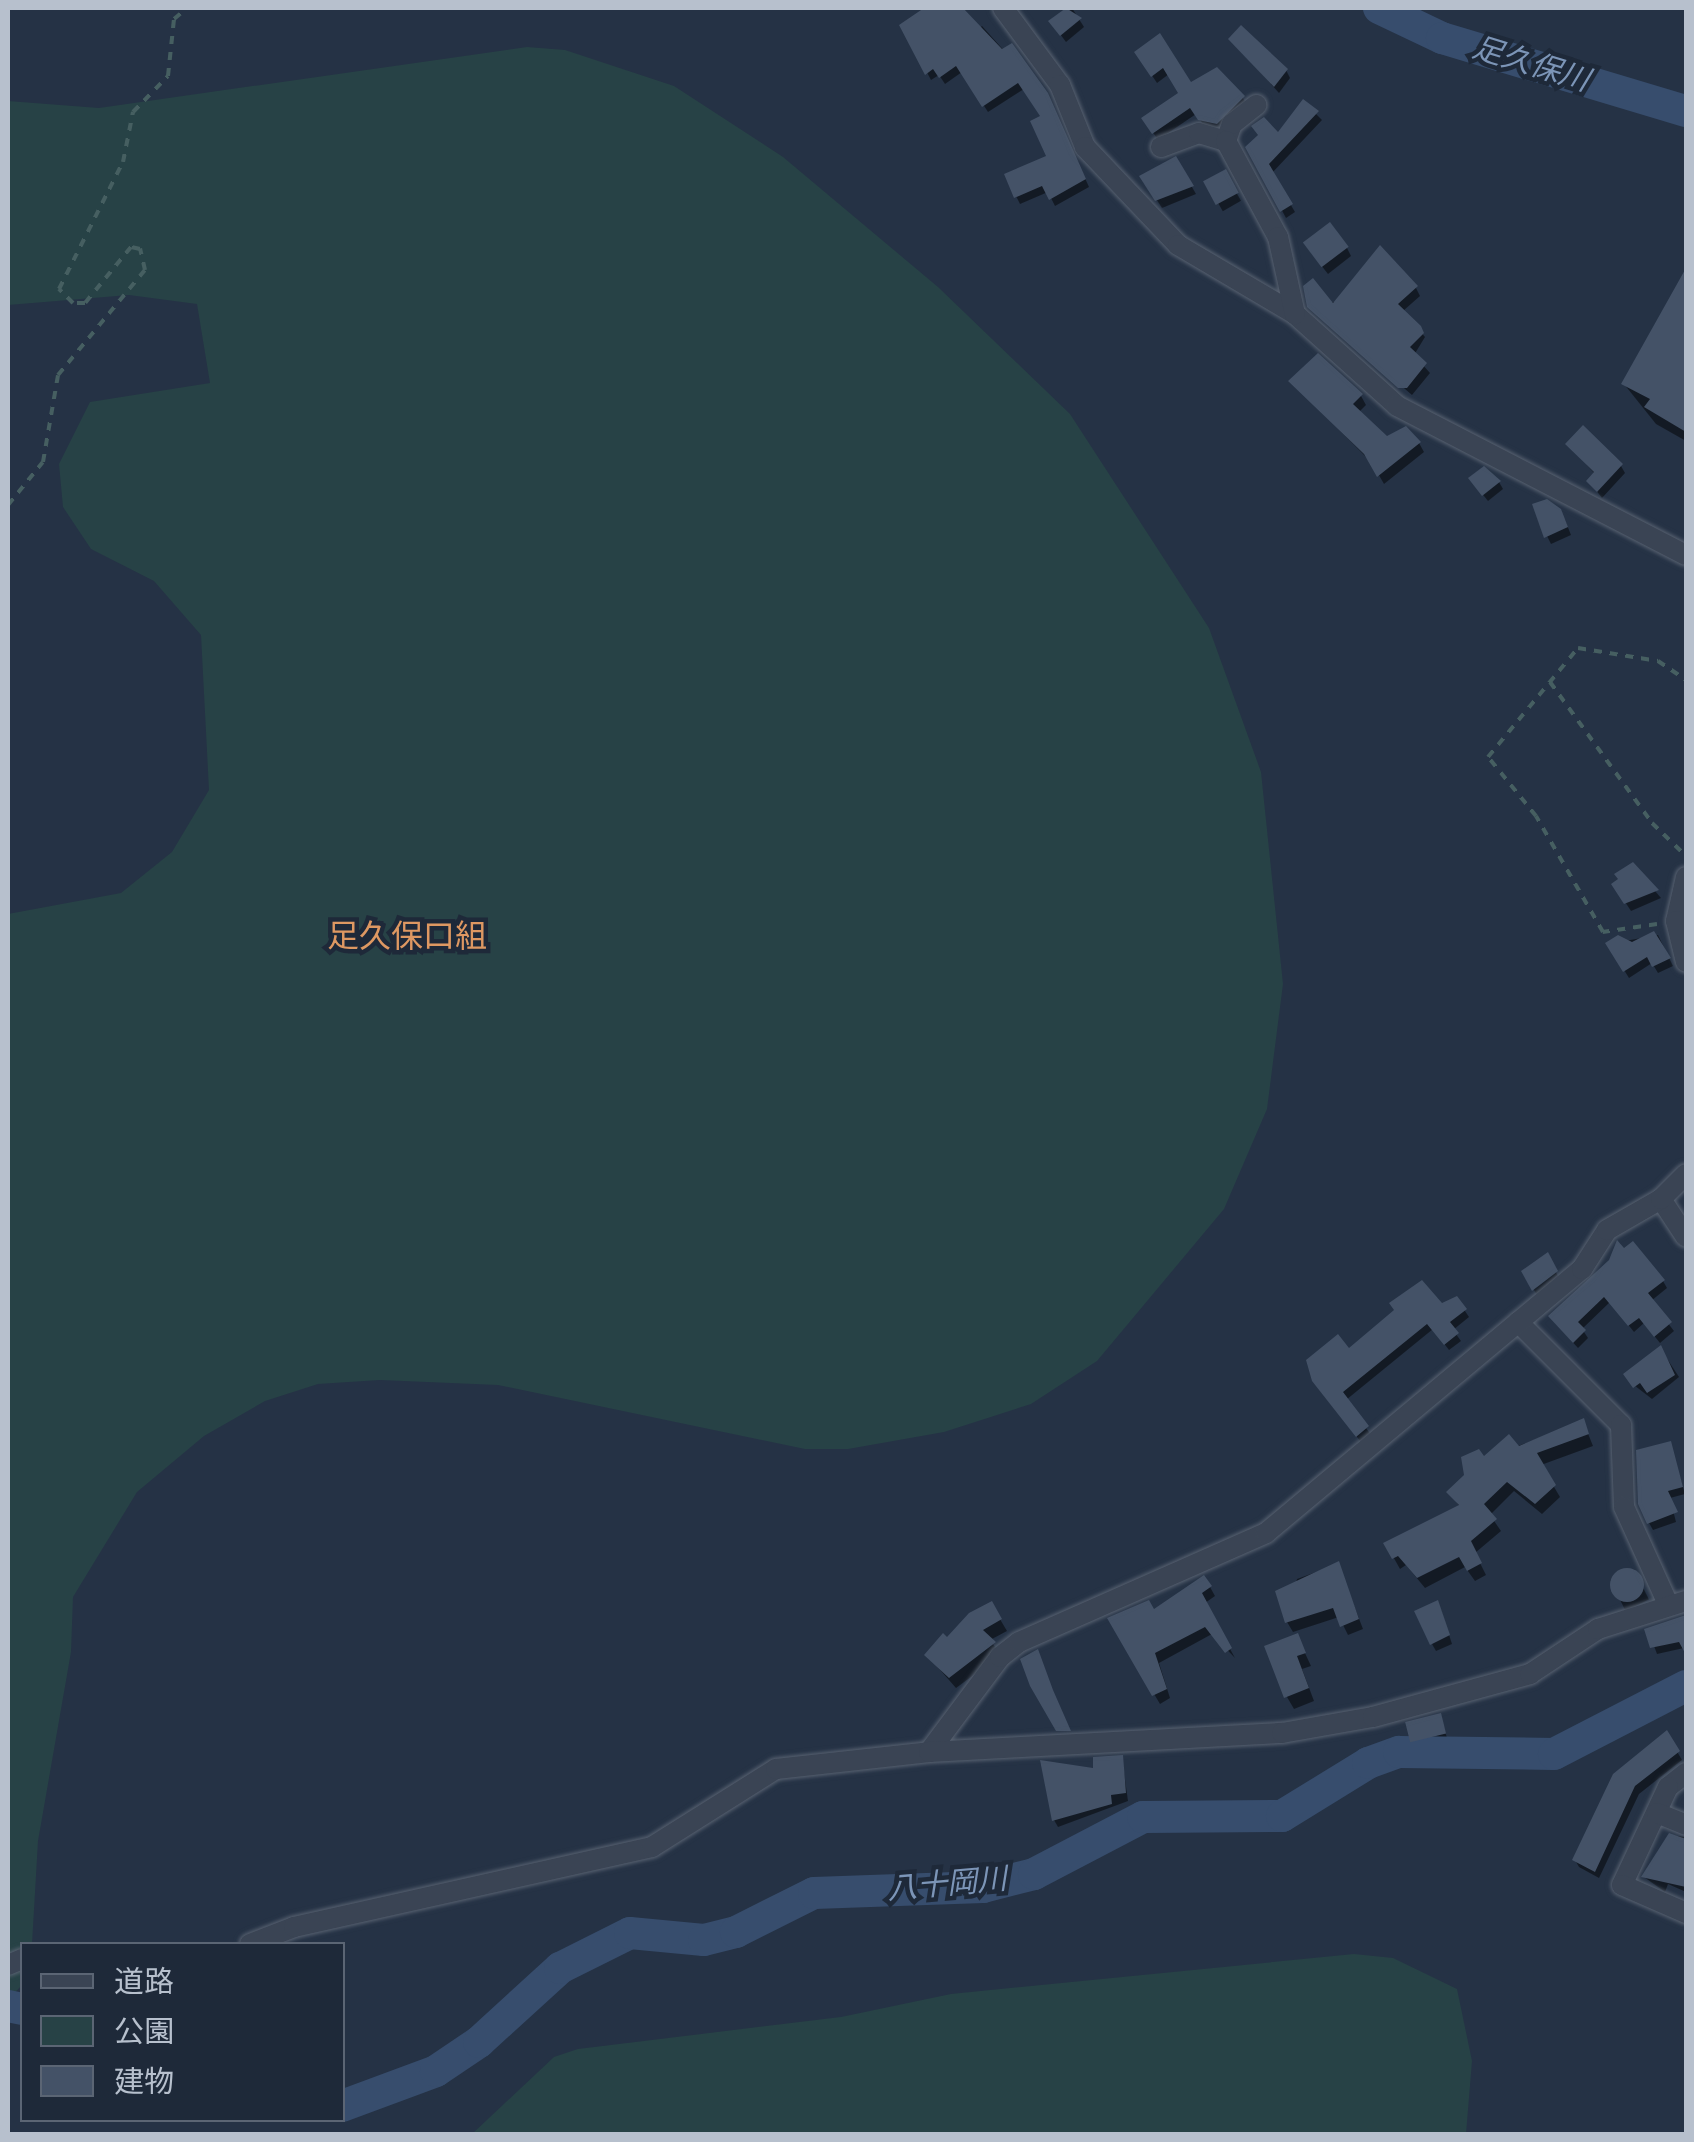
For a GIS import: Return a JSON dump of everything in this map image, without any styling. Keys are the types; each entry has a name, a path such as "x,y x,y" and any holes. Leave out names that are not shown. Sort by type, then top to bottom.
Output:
{"street":[{"path":"1003,8 1060,85 1085,147 1178,245 1294,314 1396,406 1686,555"},
{"path":"1226,141 1232,124 1256,105"},
{"path":"1161,146 1198,133 1226,141 1278,237 1294,314"},
{"path":"1686,876 1676,921 1686,962"},
{"path":"928,1752 1000,1657 1019,1642 1266,1533 1582,1270 1607,1230 1661,1199 1686,1174"},
{"path":"1661,1199 1686,1237"},
{"path":"255,1942 294,1927 652,1847 776,1770 928,1752 1282,1732 1373,1717 1530,1674 1598,1628 1676,1602 1624,1507 1621,1425 1518,1322"},
{"path":"1686,1773 1668,1787 1622,1885 1686,1913"},
{"path":"1657,1814 1686,1825"}],"path":[{"path":"8,504 43,462 58,375 144,270 140,250 130,246 85,303 73,304 59,290 123,162 132,112 168,76 174,19 186,8"},
{"path":"1676,921 1603,932 1536,816 1488,758 1578,648 1658,661 1686,680"},
{"path":"1550,682 1652,822 1686,856"}],"green space":[{"path":"527,47 565,50 674,86 783,157 938,287 1070,414 1209,628 1261,772 1283,984 1267,1109 1224,1209 1097,1361 1031,1404 944,1432 848,1449 805,1449 498,1385 380,1380 318,1384 265,1401 204,1436 137,1492 73,1597 71,1652 38,1841 32,1942 20,1942 20,1987 8,2000 8,914 121,893 172,852 209,790 201,635 154,581 91,549 63,507 59,464 90,402 210,383 197,304 129,295 8,305 8,101 99,108"},
{"path":"1354,1954 1393,1958 1457,1989 1472,2061 1466,2134 472,2134 554,2057 578,2049 841,2017 951,1994"}],"building":[{"path":"924,8 963,8 1002,49 1012,43 1048,93 1086,179 1049,200 1042,186 1014,198 1004,174 1046,156 1030,121 1040,116 1018,83 982,107 956,66 939,78 933,69 925,75 899,25"},
{"path":"1066,8 1082,18 1060,36 1048,21"},
{"path":"1241,25 1288,69 1274,87 1228,39"},
{"path":"1160,33 1191,82 1217,67 1245,96 1217,124 1198,120 1190,108 1152,134 1141,118 1178,93 1163,68 1151,77 1134,52"},
{"path":"1303,99 1319,111 1269,164 1293,204 1280,212 1245,147 1258,135 1251,126 1264,117 1278,132"},
{"path":"1176,156 1194,186 1155,201 1139,176"},
{"path":"1226,169 1239,193 1216,205 1203,181"},
{"path":"1330,222 1349,247 1322,267 1303,242"},
{"path":"1380,245 1418,286 1398,304 1424,333 1410,347 1427,363 1407,388 1398,388 1307,307 1303,286 1313,278 1333,303"},
{"path":"1686,268 1686,432 1644,407 1650,399 1621,384"},
{"path":"1318,353 1363,394 1353,404 1387,436 1406,426 1421,442 1377,477 1364,454 1288,381"},
{"path":"1583,425 1623,464 1597,492 1586,481 1594,472 1565,444"},
{"path":"1484,466 1501,481 1482,496 1468,478"},
{"path":"1547,499 1561,509 1568,527 1544,538 1532,504"},
{"path":"1633,862 1659,890 1624,904 1611,884 1618,879 1614,874"},
{"path":"1654,931 1671,958 1652,967 1647,957 1623,972 1605,943 1618,935 1632,942"},
{"path":"1617,1240 1624,1248 1633,1241 1665,1280 1648,1293 1672,1322 1654,1337 1639,1318 1628,1326 1604,1297 1578,1322 1586,1330 1573,1343 1548,1316 1609,1260"},
{"path":"1548,1252 1558,1271 1532,1291 1521,1271"},
{"path":"1422,1280 1442,1303 1457,1296 1467,1309 1450,1322 1459,1333 1444,1345 1427,1324 1343,1392 1369,1426 1356,1437 1312,1381 1306,1360 1338,1334 1349,1348 1394,1310 1389,1303"},
{"path":"1661,1345 1675,1375 1647,1393 1640,1383 1633,1388 1623,1374"},
{"path":"1584,1418 1589,1434 1537,1453 1556,1485 1535,1504 1507,1482 1484,1504 1497,1519 1471,1541 1482,1563 1467,1571 1459,1557 1417,1578 1398,1556 1392,1559 1383,1543 1459,1505 1446,1492 1464,1475 1461,1457 1479,1449 1484,1456 1509,1434 1519,1446"},
{"path":"1671,1441 1683,1487 1668,1491 1678,1512 1647,1524 1638,1504 1636,1450"},
{"path":"1339,1561 1359,1619 1340,1627 1333,1608 1285,1623 1275,1591"},
{"path":"1627,1568 1639,1573 1644,1585 1639,1597 1627,1602 1615,1597 1610,1585 1615,1573"},
{"path":"1204,1575 1212,1586 1202,1593 1232,1648 1225,1653 1205,1627 1155,1653 1167,1689 1152,1696 1107,1618 1149,1600 1154,1609"},
{"path":"1438,1600 1450,1635 1430,1645 1414,1611"},
{"path":"992,1601 1002,1619 983,1630 996,1642 949,1678 924,1655 943,1633 947,1637 969,1613"},
{"path":"1686,1615 1686,1655 1679,1642 1650,1648 1644,1629"},
{"path":"1298,1633 1306,1653 1297,1656 1309,1688 1284,1698 1264,1646"},
{"path":"1038,1649 1071,1731 1056,1731 1030,1686 1020,1659"},
{"path":"1441,1713 1446,1733 1410,1742 1405,1722"},
{"path":"1667,1730 1680,1751 1635,1786 1595,1872 1572,1860 1613,1774"},
{"path":"1123,1755 1126,1793 1111,1795 1112,1804 1052,1821 1040,1760 1093,1768 1093,1757"},
{"path":"1669,1833 1686,1839 1686,1887 1641,1877"}],"waterway":[{"name":"足久保川","path":"1379,8 1442,38 1686,111"},
{"name":"八十岡川","path":"345,2105 436,2071 479,2042 560,1968 630,1933 704,1940 736,1932 814,1893 983,1887 1034,1874 1143,1817 1282,1816 1368,1763 1399,1752 1554,1754 1686,1686"},
{"name":"八十岡川","path":"8,2006 20,2009"}],"district":[{"name":"足久保口組","path":"407,936"}]}
